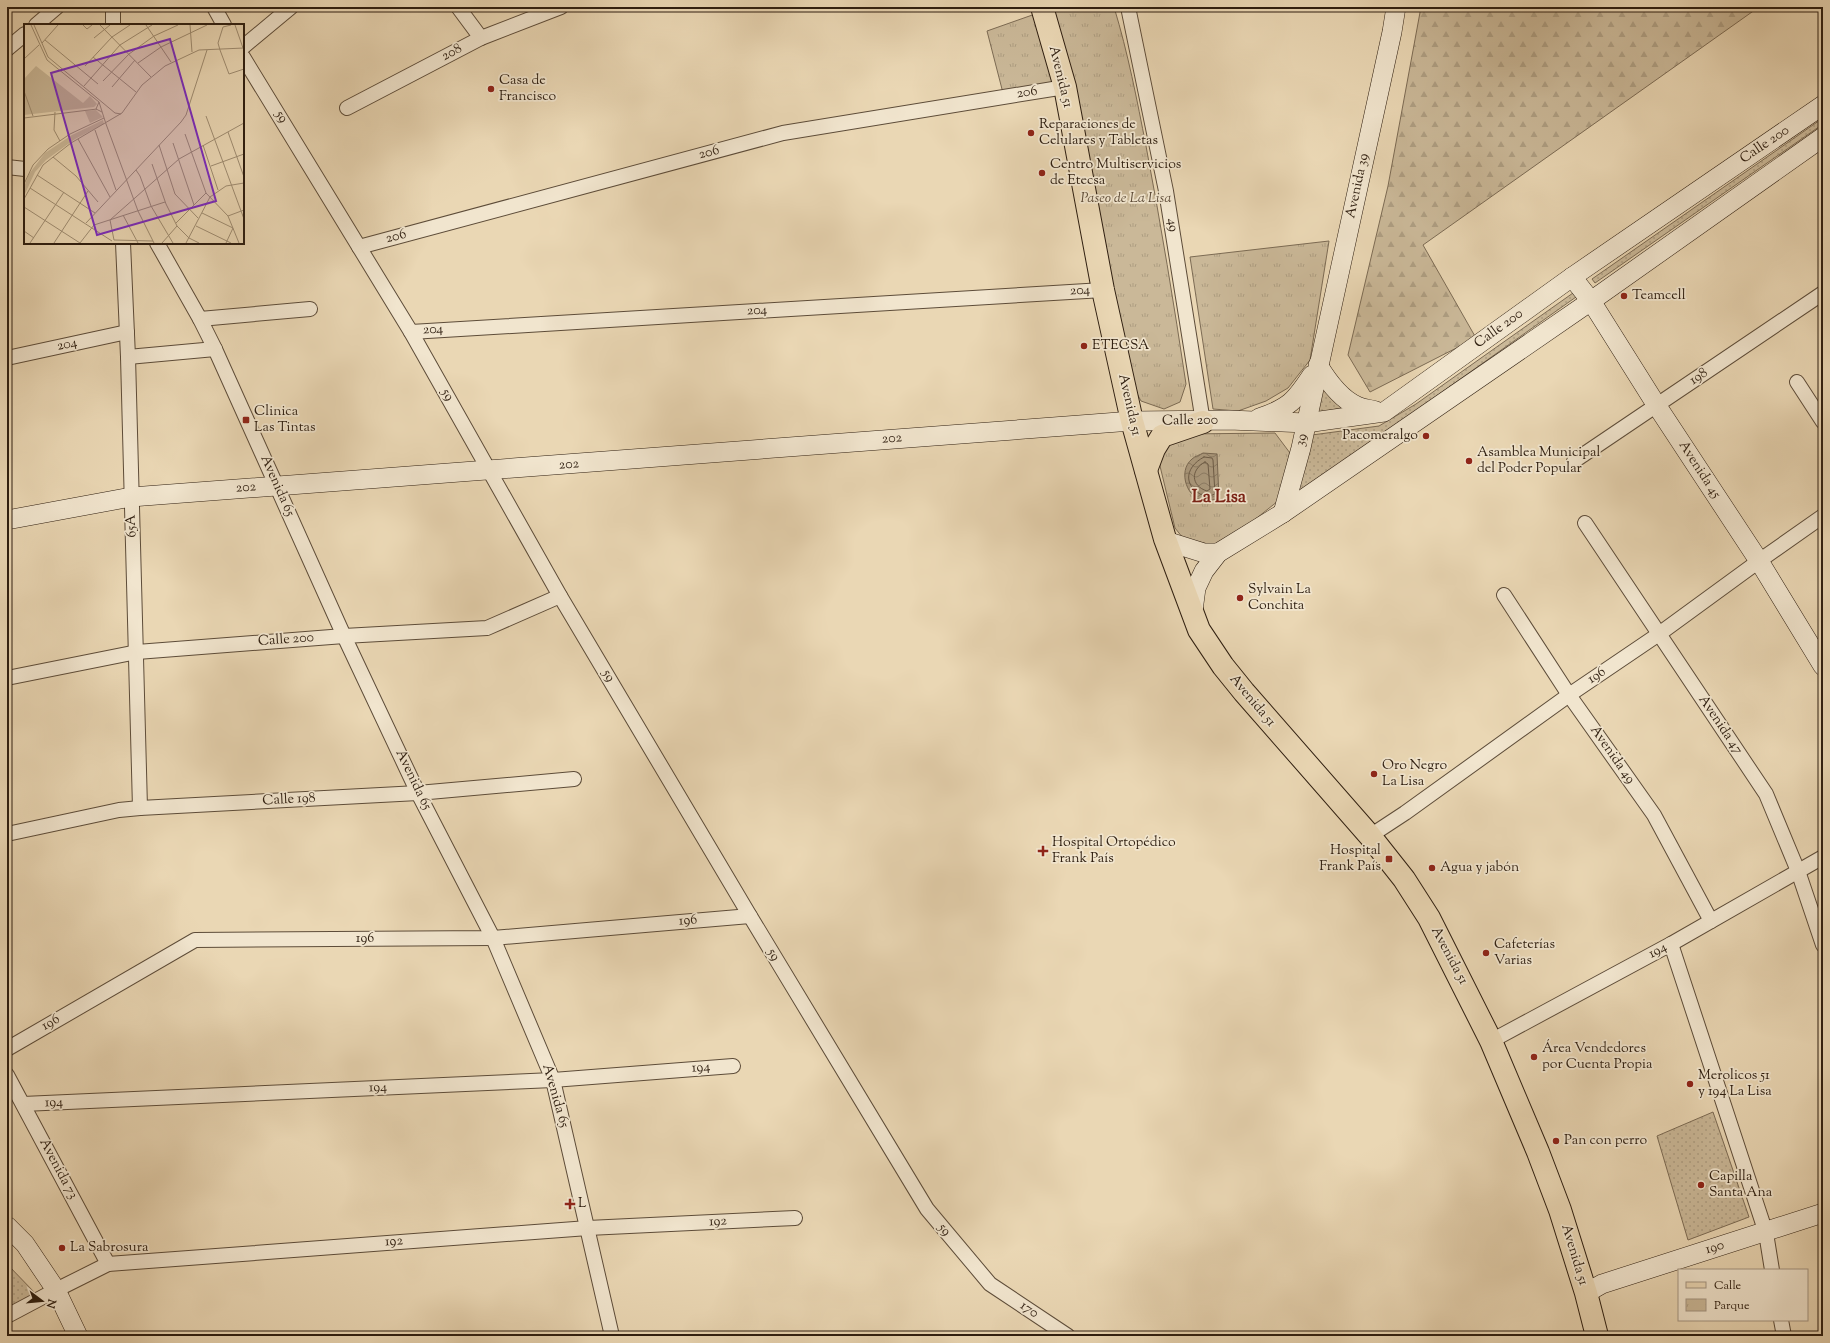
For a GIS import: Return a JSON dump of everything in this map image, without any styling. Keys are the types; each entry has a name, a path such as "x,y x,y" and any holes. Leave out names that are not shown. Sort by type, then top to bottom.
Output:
{"main road":[{"name":"Avenida 51","path":"1042,7 1065,87 1103,290 1132,421 1166,541 1199,630 1223,666 1268,721 1370,836 1404,879 1429,918 1491,1041 1538,1152 1560,1210 1586,1293 1597,1336"},
{"path":"1146,470 1154,449 1162,436 1203,422"}],"street":[{"path":"37,24 57,7"},
{"path":"113,7 113,24"},
{"path":"214,7 223,24"},
{"path":"244,46 291,7"},
{"path":"458,7 482,38"},
{"name":"208","path":"347,108 482,38 561,7"},
{"name":"49","path":"1128,7 1166,191 1203,422"},
{"name":"Avenida 39","path":"1318,366 1392,32 1396,7"},
{"path":"7,49 24,35"},
{"name":"59","path":"244,59 410,332 490,470 560,596 926,1209 990,1284"},
{"name":"206","path":"359,247 783,133 1065,87"},
{"name":"Calle 200","path":"1132,421 1250,421 1306,423 1384,412 1572,277 1823,106"},
{"name":"Calle 200","path":"1193,612 1196,588 1204,571 1218,553 1284,513 1823,137"},
{"path":"7,167 24,169"},
{"name":"65A","path":"123,244 137,652 140,808"},
{"name":"Avenida 65","path":"158,244 200,319 215,349 344,636 418,793 493,938 553,1080 612,1336"},
{"name":"Avenida 45","path":"1572,277 1590,301 1657,406 1759,560 1823,666"},
{"name":"204","path":"410,332 1103,290"},
{"name":"198","path":"1574,461 1823,293"},
{"path":"200,319 310,309"},
{"name":"204","path":"7,358 127,332"},
{"path":"128,357 215,349"},
{"path":"1250,421 1277,412 1296,399 1318,366 1326,380 1337,391 1357,406 1384,412"},
{"name":"39","path":"1284,513 1318,366"},
{"path":"1796,382 1823,422"},
{"name":"202","path":"7,520 131,497 1132,421"},
{"name":"196","path":"1370,836 1411,809 1569,695 1659,634 1759,560 1823,516"},
{"name":"Avenida 47","path":"1585,523 1766,794 1798,871 1823,945"},
{"path":"1166,541 1204,554 1218,553"},
{"name":"Avenida 49","path":"1504,595 1569,695 1654,815 1711,921"},
{"name":"Calle 200","path":"7,678 137,652 344,636 487,628 560,596"},
{"name":"Calle 198","path":"7,834 119,810 418,793 574,779"},
{"name":"194","path":"1491,1041 1671,944 1823,857"},
{"name":"196","path":"7,1049 196,940 493,938 750,916"},
{"path":"1671,944 1766,1233 1772,1269"},
{"name":"194","path":"23,1104 553,1080 733,1066"},
{"name":"Avenida 73","path":"7,1075 108,1264"},
{"name":"190","path":"1586,1293 1602,1284 1766,1233 1823,1213"},
{"name":"192","path":"7,1316 108,1264 588,1228 795,1218"},
{"path":"7,1226 25,1244 56,1290 78,1336"},
{"name":"170","path":"990,1284 1068,1336"},
{"path":"1781,1321 1784,1336"}],"green space":[{"name":"Paseo de La Lisa","path":"1052,7 1114,7 1119,24 1132,76 1152,176 1186,384 1180,402 1164,409 1141,401 1133,386"},
{"path":"1421,7 1759,7 1423,245 1476,338 1370,392 1348,355 1388,186"},
{"path":"1038,13 1053,82 1003,93 987,31"},
{"path":"1823,118 1823,124 1595,283 1592,279"},
{"path":"1329,241 1310,360 1288,388 1266,401 1238,411 1213,409 1190,257"},
{"path":"1573,293 1576,297 1294,497 1312,435 1379,426 1416,404"},
{"path":"1322,387 1350,406 1318,413"},
{"path":"1275,433 1290,453 1278,501 1223,545 1212,545 1183,538 1175,528 1160,466 1162,451 1169,441 1186,434"},
{"path":"1713,1112 1749,1217 1688,1240 1657,1136"},
{"path":"7,1264 35,1293 7,1310"}],"water":[{"path":"1203,453 1217,454 1219,498 1208,501 1200,500 1194,496 1186,484 1185,478 1185,471 1188,464 1193,458"}],"place":[{"name":"Casa de Francisco","path":"491,89"},
{"name":"Reparaciones de Celulares y Tabletas","path":"1031,133"},
{"name":"Centro Multiservicios de Etecsa","path":"1042,173"},
{"name":"Teamcell","path":"1624,296"},
{"name":"ETECSA","path":"1084,346"},
{"name":"Clinica Las Tintas","path":"246,420"},
{"name":"Pacomeralgo","path":"1426,436"},
{"name":"Asamblea Municipal del Poder Popular","path":"1469,461"},
{"name":"Sylvain La Conchita","path":"1240,598"},
{"name":"Oro Negro La Lisa","path":"1374,774"},
{"name":"Hospital Ortopédico Frank País","path":"1043,851"},
{"name":"Hospital Frank País","path":"1389,859"},
{"name":"Agua y jabón","path":"1432,868"},
{"name":"Cafeterías Varias","path":"1486,953"},
{"name":"Área Vendedores por Cuenta Propia","path":"1534,1057"},
{"name":"Merolicos 51 y 194 La Lisa","path":"1690,1084"},
{"name":"Pan con perro","path":"1556,1141"},
{"name":"Capilla Santa Ana","path":"1701,1185"},
{"name":"L","path":"570,1204"},
{"name":"La Sabrosura","path":"62,1248"}],"district":[{"name":"La Lisa","path":"1219,498"}]}
